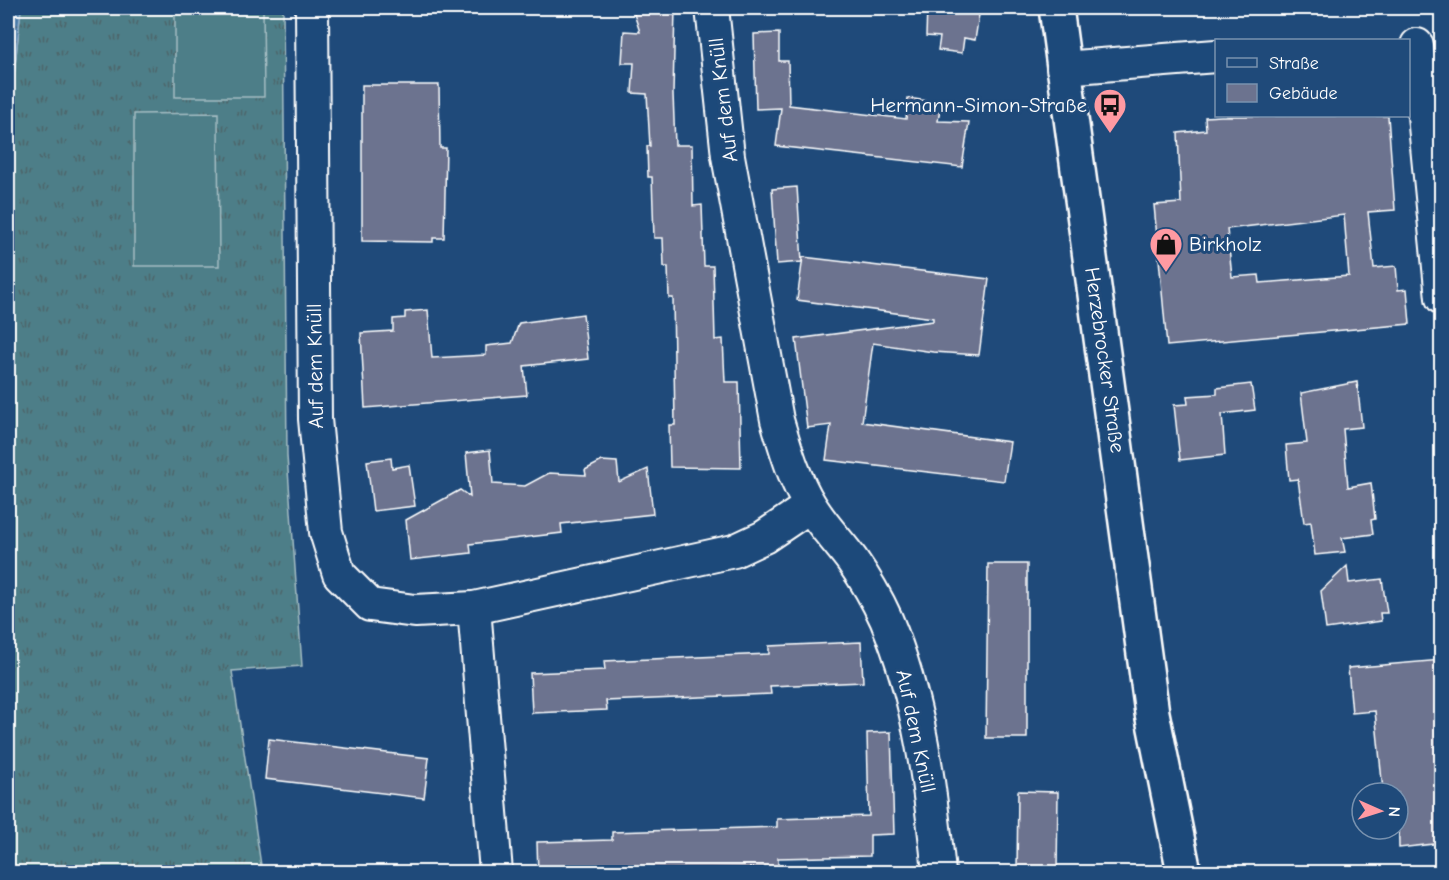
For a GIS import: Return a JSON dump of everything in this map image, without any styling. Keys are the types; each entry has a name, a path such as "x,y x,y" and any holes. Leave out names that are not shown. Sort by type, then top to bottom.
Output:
{"main road":[{"name":"Herzebrocker Straße","path":"1056,8 1109,382 1152,713 1184,873"},
{"name":"Herzebrocker Straße","path":"1152,713 1160,873"}],"street":[{"name":"Auf dem Knüll","path":"312,8 315,419 326,532 339,574 370,605 415,611 474,609 734,551 765,537 810,506"},
{"name":"Auf dem Knüll","path":"712,8 728,156 754,307 788,458 810,506 853,561 885,618 911,690 933,807 939,873"},
{"path":"1422,45 1442,298"},
{"path":"1063,68 1215,56"},
{"path":"474,609 496,873"}],"green space":[{"path":"21,8 283,8 287,456 302,666 232,671 262,872 12,872 8,839 8,132"},
{"path":"175,8 263,8 264,97 175,97"},
{"path":"218,113 219,266 134,266 134,114"}],"water":[{"path":"8,8 21,8 8,132"}],"building":[{"path":"632,8 675,8 673,94 675,145 692,145 693,206 702,205 704,266 713,266 715,340 723,339 725,382 739,382 741,468 670,467 669,425 675,425 673,298 669,298 668,267 664,267 663,238 654,238 652,177 648,177 647,146 650,146 647,94 632,93 634,63 622,63 624,31 640,32"},
{"path":"927,8 980,8 975,40 964,38 962,53 938,50 940,37 926,36"},
{"path":"779,33 779,61 788,61 789,105 906,119 908,98 941,103 938,121 969,122 962,167 776,146 781,108 756,109 754,34"},
{"path":"362,85 439,85 440,148 446,148 444,238 433,238 433,242 362,241"},
{"path":"1205,117 1388,117 1395,210 1368,212 1374,268 1396,266 1398,290 1407,289 1410,324 1167,346 1154,205 1181,203 1178,133 1206,130","holes":["1344,215 1349,276 1260,283 1259,275 1232,277 1227,229"]},
{"path":"797,187 802,262 777,264 772,189"},
{"path":"803,257 989,279 979,355 933,352 873,343 862,422 1010,442 1004,481 826,460 831,425 807,428 796,339 933,321 933,318 797,300"},
{"path":"428,310 432,358 486,355 486,346 512,343 519,323 583,314 588,359 524,366 527,395 365,408 361,333 393,331 393,319 405,318 405,312"},
{"path":"1357,382 1362,427 1343,429 1348,487 1371,483 1375,519 1371,520 1373,534 1342,538 1345,552 1315,555 1311,522 1304,523 1298,479 1289,480 1286,445 1307,443 1301,393"},
{"path":"1251,384 1255,410 1222,414 1225,455 1180,460 1174,405 1188,404 1187,396 1217,394 1217,388"},
{"path":"490,450 493,484 525,486 549,473 586,475 585,470 602,461 617,462 619,482 648,469 653,514 561,524 562,533 470,544 471,553 410,560 406,520 460,490 470,497 466,453"},
{"path":"391,458 392,468 409,465 415,506 373,511 367,461"},
{"path":"988,564 1027,564 1027,738 986,738"},
{"path":"1347,566 1349,583 1382,579 1387,613 1380,613 1381,621 1326,629 1321,591"},
{"path":"861,642 863,682 770,686 771,694 606,701 607,710 532,713 530,673 605,670 604,661 769,654 769,646"},
{"path":"1442,660 1442,843 1399,848 1399,841 1410,841 1410,781 1382,781 1375,711 1352,713 1348,668"},
{"path":"891,732 894,834 870,835 870,856 778,858 778,867 538,873 537,842 612,840 612,832 777,827 777,819 869,816 867,733"},
{"path":"269,739 429,758 424,798 265,779"},
{"path":"1018,791 1058,792 1057,873 1017,873"}],"place":[{"name":"Hermann-Simon-Straße","path":"1110,134"},
{"name":"Birkholz","path":"1166,273"}]}
